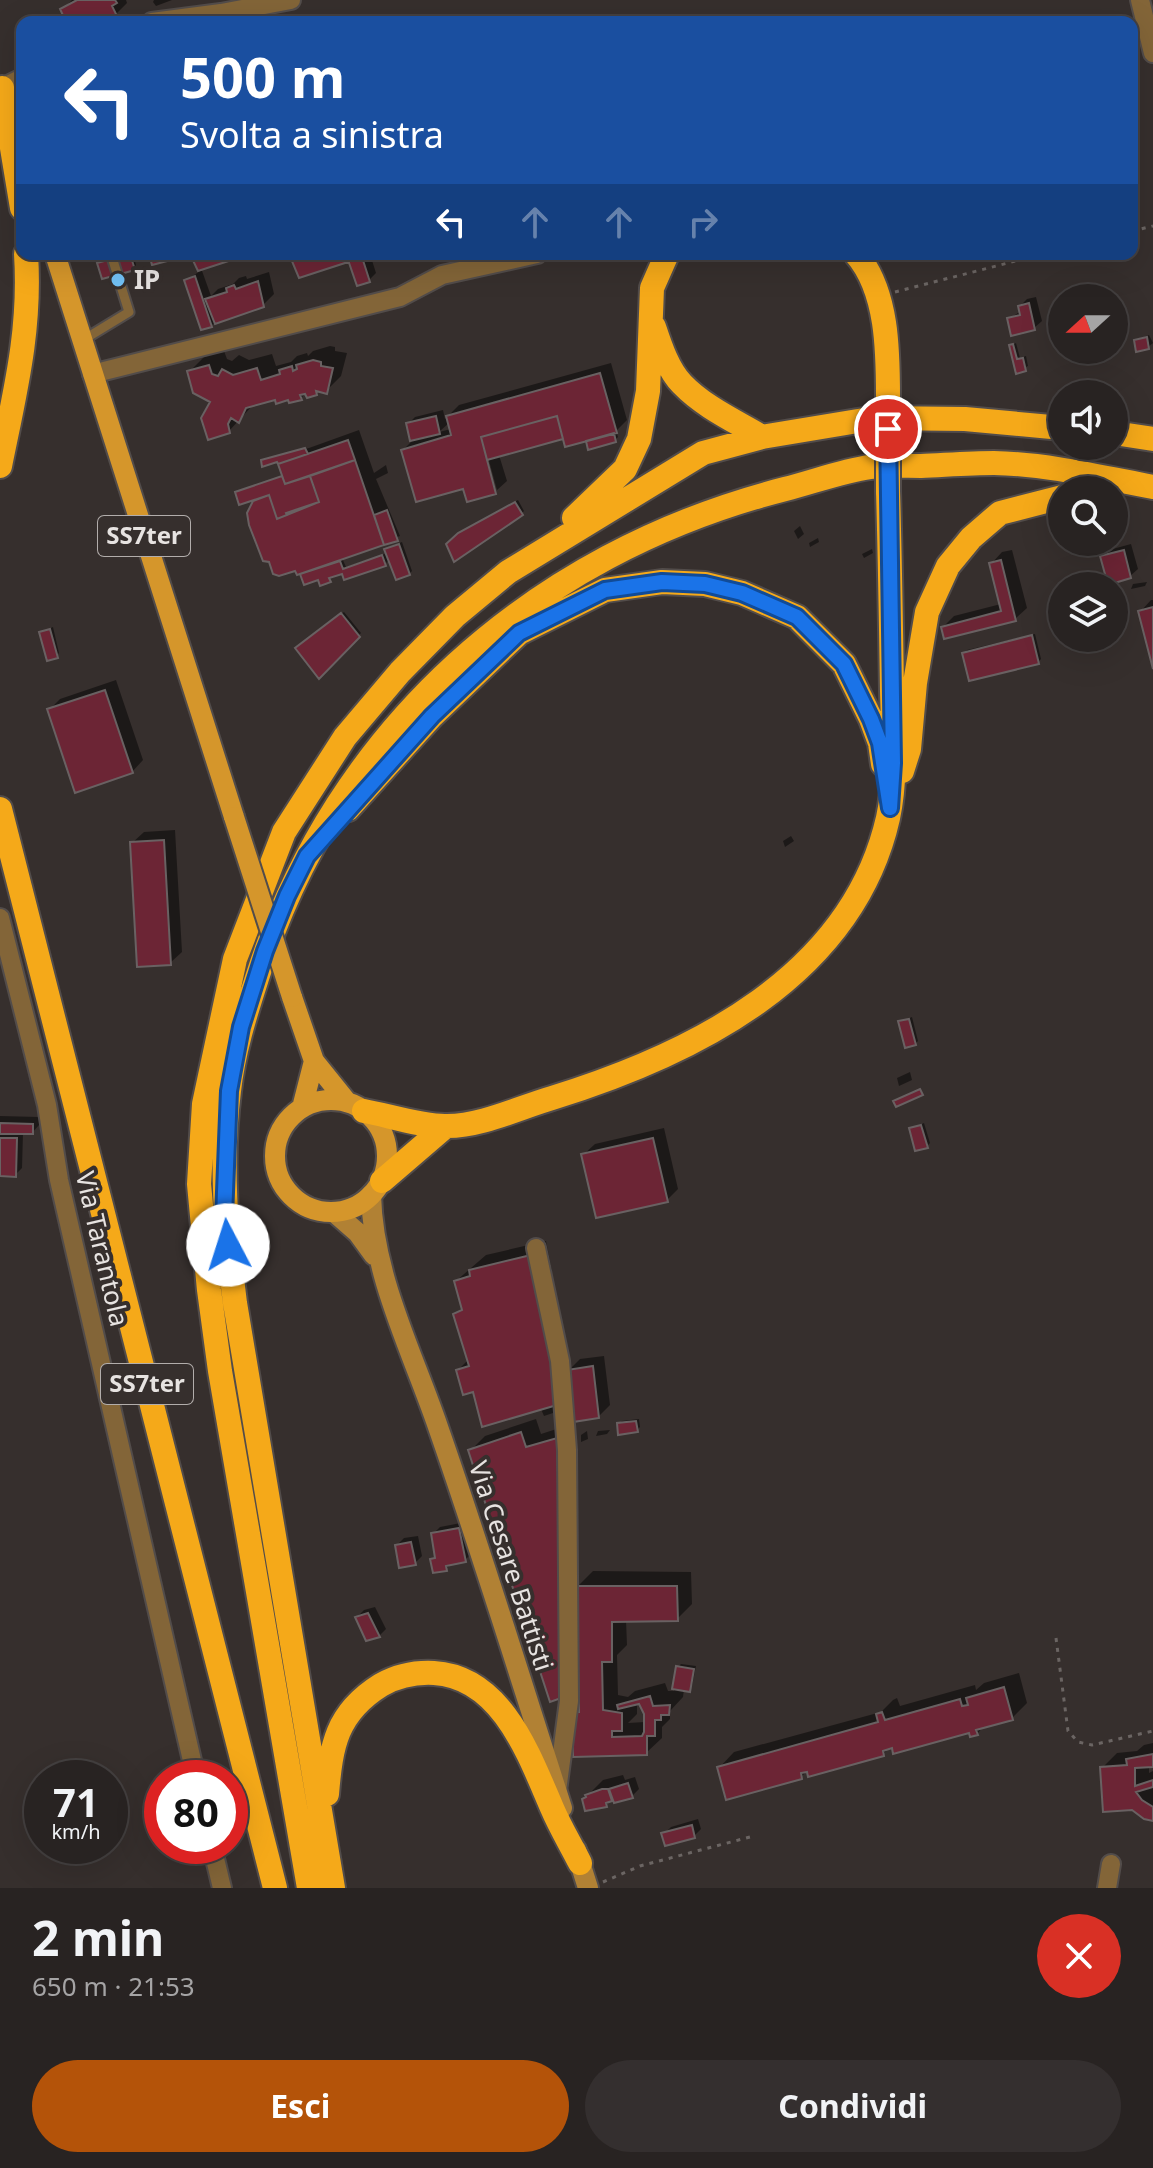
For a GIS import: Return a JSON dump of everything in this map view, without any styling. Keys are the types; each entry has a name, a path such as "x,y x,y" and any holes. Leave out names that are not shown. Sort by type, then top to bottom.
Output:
{"highway":[{"path":"8,83 16,154"},
{"path":"0,466 25,345 26,260"},
{"path":"537,553 625,469 639,439 648,391 652,288 664,260"},
{"path":"859,260 876,292 888,346 893,763 890,808"},
{"path":"650,317 663,353 680,383 712,408 762,437"},
{"path":"325,1887 209,1290 199,1184 204,1104 235,959 284,832 345,737 400,672 455,616 508,572 703,453 762,437 876,418 965,419 1048,427"},
{"path":"1128,435 1153,439"},
{"path":"325,1887 224,1217 229,1091 241,1027 265,951 307,856 355,777 408,711 486,637 543,595 594,563 682,521 755,497 869,467 997,463 1087,474 1153,490"},
{"path":"1128,492 1153,490"},
{"path":"355,1106 446,1126 480,1121 617,1074 708,1034 760,1001 812,956 846,917 865,881 909,749 915,683 927,612 948,566 971,538 1000,513 1048,501"},
{"path":"307,856 432,716 519,633 605,590 662,582 705,584 742,593 797,617 844,664 871,719 880,743 890,808"},
{"name":"SS7ter","path":"0,809 275,1888"},
{"path":"376,1188 446,1126"},
{"path":"325,1887 334,1851 327,1798 330,1758 342,1720 365,1695 389,1680 418,1673 448,1674 468,1683 478,1688 506,1716 528,1752 580,1863"}],"main road":[{"path":"8,83 16,122"},
{"name":"SS7ter","path":"57,260 314,1061"},
{"path":"314,1061 377,1125 385,1142 387,1162 376,1188 354,1207 334,1212 316,1210 299,1202 286,1189 277,1173 275,1154 278,1136 288,1120 302,1108 323,1100 355,1106"},
{"path":"302,1108 314,1061"},
{"name":"Via Cesare Battisti","path":"376,1188 372,1226 378,1262 439,1428 580,1863 595,1885"},
{"name":"Via Cesare Battisti","path":"334,1212 358,1233 378,1262"}],"street":[{"path":"198,16 291,0"},
{"path":"1145,4 1153,53"},
{"path":"92,374 400,297 442,275 510,260"},
{"name":"Via Tarantola","path":"0,918 47,1105 59,1180 192,1760"},
{"path":"536,1248 560,1361 567,1450 569,1701 557,1791"},
{"path":"216,1864 222,1888"},
{"path":"1107,1888 1111,1864"}],"lane":[{"path":"83,340 129,312 113,260"}],"path":[{"path":"892,292 1019,260"},
{"path":"1056,1638 1068,1731 1078,1742 1092,1745 1153,1731"},
{"path":"595,1885 640,1866 750,1837"}],"building":[{"path":"77,0 115,0 117,3 112,6 117,16 63,16 60,9"},
{"path":"132,260 135,270 102,279 97,263"},
{"path":"151,260 171,260 152,265"},
{"path":"193,260 232,260 198,271"},
{"path":"292,260 348,262 299,278"},
{"path":"348,260 363,260 370,282 357,286"},
{"path":"195,276 212,327 201,330 184,280"},
{"path":"258,281 264,307 215,324 205,299 227,292 226,288 234,285 236,289"},
{"path":"1029,303 1035,330 1011,336 1007,318 1020,315 1018,306"},
{"path":"1147,337 1149,349 1136,352 1134,340"},
{"path":"1013,344 1017,359 1023,358 1026,371 1016,374 1009,345"},
{"path":"313,360 321,362 321,366 333,368 327,394 316,391 317,395 307,398 305,394 300,395 302,400 276,404 275,400 246,408 239,423 231,418 228,424 230,433 208,440 201,418 210,402 193,393 187,371 209,365 212,374 218,376 222,369 233,375 257,368 261,380 292,366 293,371 297,369 296,365"},
{"path":"600,373 617,433 565,447 557,416 481,437 496,494 467,502 463,489 416,502 401,450 451,435 446,416"},
{"path":"436,416 440,434 410,441 406,423"},
{"path":"557,416 563,439 487,460 481,437"},
{"path":"614,433 616,442 588,450 586,441"},
{"path":"348,440 355,460 285,484 278,464"},
{"path":"305,448 308,454 262,467 261,460"},
{"path":"355,460 384,545 297,575 295,571 279,576 273,574 269,562 263,561 249,525 247,513 253,501 269,495 277,519 287,515 319,502 310,476"},
{"path":"282,476 285,484 310,476 319,502 277,519 269,495 239,505 235,492"},
{"path":"515,502 523,515 454,562 446,544 458,533"},
{"path":"387,510 398,541 384,545 374,515"},
{"path":"399,544 410,575 396,580 384,549"},
{"path":"382,555 386,566 344,580 342,574 329,578 331,582 320,586 318,580 304,585 300,574 340,561 343,569"},
{"path":"1100,556 1126,556 1131,578 1128,579 1128,572 1104,572"},
{"path":"1001,560 1016,621 944,639 941,627 1001,611 989,563"},
{"path":"1153,607 1153,669 1138,611"},
{"path":"341,613 360,637 319,679 295,648"},
{"path":"50,629 58,658 47,661 39,632"},
{"path":"1032,635 1039,664 969,681 962,653"},
{"path":"105,690 133,773 75,793 47,709"},
{"path":"164,840 171,965 137,967 130,842"},
{"path":"909,1019 916,1045 905,1048 898,1021"},
{"path":"920,1089 923,1095 896,1107 893,1101"},
{"path":"0,1123 33,1124 33,1134 0,1134"},
{"path":"921,1125 928,1148 915,1151 909,1128"},
{"path":"0,1138 17,1138 16,1177 0,1176"},
{"path":"653,1138 668,1202 596,1218 581,1154"},
{"path":"531,1255 557,1405 482,1427 473,1392 463,1395 456,1370 469,1366 453,1314 462,1310 454,1281 470,1276 469,1270"},
{"path":"593,1366 599,1418 573,1422 567,1370"},
{"path":"636,1421 638,1432 618,1435 617,1423"},
{"path":"521,1432 526,1447 557,1438 564,1697 550,1702 468,1450"},
{"path":"459,1528 466,1562 446,1566 447,1571 433,1573 430,1559 435,1558 431,1533"},
{"path":"411,1542 416,1565 399,1568 395,1545"},
{"path":"576,1586 677,1586 678,1621 612,1622 612,1662 602,1662 603,1710 622,1713 622,1731 612,1731 612,1737 642,1736 644,1732 644,1714 639,1704 618,1709 617,1705 650,1696 653,1706 670,1705 669,1715 661,1715 661,1720 655,1720 655,1736 647,1736 647,1755 573,1757 572,1712 579,1712"},
{"path":"368,1613 380,1637 366,1641 355,1617"},
{"path":"676,1666 694,1669 690,1692 672,1689"},
{"path":"1004,1687 1013,1720 976,1730 978,1735 970,1737 969,1733 893,1754 892,1748 883,1751 884,1756 808,1777 807,1772 801,1773 802,1779 726,1800 717,1767 878,1722 876,1714 882,1712 885,1720 960,1699 962,1706 968,1705 966,1698"},
{"path":"1153,1754 1153,1767 1135,1768 1135,1786 1153,1780 1153,1787 1136,1792 1153,1807 1153,1821 1144,1819 1132,1810 1103,1812 1100,1767 1127,1765 1126,1759"},
{"path":"628,1783 633,1798 614,1803 609,1789"},
{"path":"608,1789 612,1801 606,1803 607,1807 585,1811 582,1799 585,1795"},
{"path":"692,1825 695,1838 665,1846 661,1833"}],"place":[{"name":"IP","path":"118,280"}],"route":[{"path":"228,1245 224,1217 229,1091 241,1027 265,951 287,896 307,856 432,716 519,633 605,590 662,582 705,584 742,593 797,617 844,664 871,719 880,743 890,808 893,763 888,429"}]}
